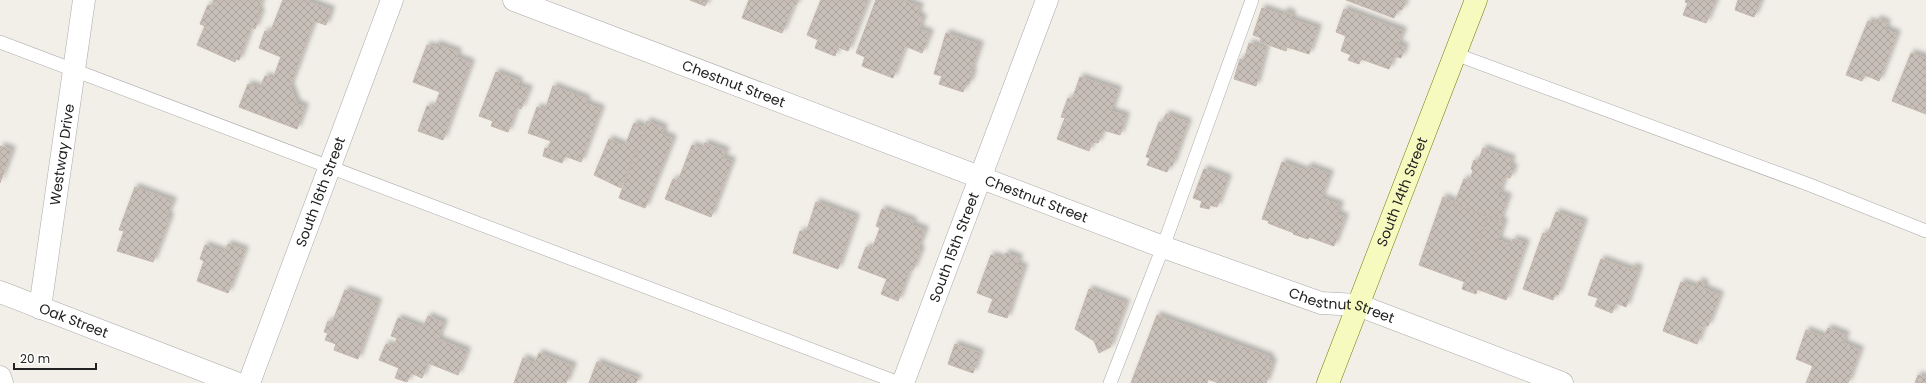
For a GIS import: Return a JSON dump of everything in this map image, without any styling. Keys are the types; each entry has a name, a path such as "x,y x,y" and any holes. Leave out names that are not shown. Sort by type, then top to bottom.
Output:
{"main road":[{"name":"South 14th Street","path":"1328,383 1476,0"}],"street":[{"name":"Westway Drive","path":"40,308 84,0"},
{"name":"South 16th Street","path":"249,383 392,0"},
{"name":"Chestnut Street","path":"514,0 980,179 1163,247 1320,303 1358,305 1562,383"},
{"name":"South 15th Street","path":"903,383 1047,0"},
{"name":"Oak Street","path":"0,292 236,383"},
{"path":"0,377 2,383"}],"lane":[{"path":"1110,383 1163,247 1252,0"},
{"path":"0,42 331,166 899,383"},
{"path":"1455,54 1810,184 1926,231"}],"building":[{"path":"214,0 262,0 258,10 261,12 255,29 251,27 239,60 236,59 235,62 197,45 205,26 200,24 208,5 212,6"},
{"path":"283,0 305,0 331,10 326,25 314,21 290,86 297,104 305,107 297,129 239,107 248,84 260,88 265,76 273,79 281,57 259,48 265,31 270,33"},
{"path":"690,0 708,0 705,6"},
{"path":"749,0 798,0 796,5 794,4 782,33 742,18"},
{"path":"821,0 868,0 848,51 838,47 835,56 815,48 818,40 807,35"},
{"path":"876,0 903,0 920,7 917,15 923,18 919,29 930,33 922,53 905,46 893,78 862,66 865,57 856,53"},
{"path":"1346,0 1406,0 1402,10 1398,9 1394,18"},
{"path":"1686,0 1716,0 1706,23 1683,15 1688,3 1685,2"},
{"path":"1738,0 1761,0 1754,17 1735,10"},
{"path":"1262,8 1283,15 1285,11 1292,14 1291,19 1318,28 1309,54 1287,47 1286,51 1260,42 1261,38 1253,35"},
{"path":"1344,9 1403,31 1398,44 1405,47 1401,58 1394,56 1389,69 1361,59 1359,64 1348,60 1351,55 1341,51 1346,36 1336,32"},
{"path":"1877,19 1887,23 1885,29 1897,34 1879,81 1865,75 1862,81 1846,75 1868,21 1876,24"},
{"path":"946,33 980,45 971,71 973,72 969,84 966,83 963,92 939,84 942,76 934,74"},
{"path":"1249,43 1266,48 1256,86 1234,79 1240,59 1244,60"},
{"path":"436,44 458,52 456,57 471,63 443,140 418,131 427,106 434,108 440,92 413,82 427,45 435,48"},
{"path":"1911,53 1926,58 1926,114 1892,101"},
{"path":"496,72 519,81 518,86 529,89 521,109 517,107 508,132 491,126 493,121 479,116"},
{"path":"1080,77 1118,90 1111,111 1126,116 1120,135 1103,130 1098,143 1092,142 1089,151 1057,139 1065,118 1061,117 1068,98 1072,100"},
{"path":"553,86 587,99 585,103 601,109 581,162 565,156 562,163 543,156 545,148 548,149 551,141 528,133 537,107 545,110"},
{"path":"1166,114 1188,122 1172,166 1170,165 1167,172 1147,165 1150,158 1146,157 1159,122 1162,123"},
{"path":"647,121 664,128 662,134 673,139 645,208 619,198"},
{"path":"634,123 645,128 621,188 594,175 609,139 625,146"},
{"path":"705,143 726,151 723,158 732,161 711,217 665,199 673,179 678,181 692,145 702,149"},
{"path":"0,146 12,150 0,183"},
{"path":"1483,148 1512,159 1509,166 1514,168 1510,178 1505,176 1499,194 1508,197 1500,220 1442,200 1443,197 1455,202 1464,179 1470,181 1473,170 1471,169 1474,160 1478,162"},
{"path":"1282,162 1306,171 1308,166 1330,174 1321,198 1340,205 1337,214 1345,217 1334,246 1309,237 1308,239 1293,234 1294,233 1268,223 1269,221 1262,219"},
{"path":"1204,169 1228,178 1217,207 1210,205 1209,209 1200,207 1202,201 1193,198"},
{"path":"135,187 173,201 167,215 170,217 153,262 117,251 124,231 119,230"},
{"path":"1442,200 1488,216 1465,282 1419,265"},
{"path":"816,202 856,217 838,269 793,253 800,231 806,233"},
{"path":"882,209 913,221 912,225 925,230 918,248 921,250 913,270 910,269 898,301 881,294 887,279 858,268 866,247 872,249 880,228 876,226"},
{"path":"1556,212 1584,222 1558,295 1555,294 1553,300 1523,289 1543,233 1548,234"},
{"path":"1488,216 1504,222 1498,240 1511,245 1513,239 1526,243 1506,300 1477,289 1476,294 1462,289"},
{"path":"228,244 245,250 228,293 197,281 204,261 200,259 205,245 224,252"},
{"path":"1006,253 1019,258 1017,265 1024,267 1007,318 988,312 993,299 977,293 991,255 1003,259"},
{"path":"1601,259 1632,270 1633,266 1639,269 1626,307 1616,303 1612,313 1595,306 1598,298 1588,295"},
{"path":"1699,281 1705,284 1703,288 1720,295 1708,326 1704,325 1697,344 1663,331 1681,282 1696,287"},
{"path":"1089,289 1126,303 1110,347 1099,353 1094,341 1075,329"},
{"path":"345,290 378,302 358,359 334,350 336,344 325,340 328,333 324,332 328,321 332,323"},
{"path":"1157,315 1270,357 1269,360 1273,362 1266,383 1218,383 1208,379 1207,383 1131,383"},
{"path":"428,316 444,323 438,339 467,351 458,375 428,363 422,378 411,373 407,382 395,378 399,368 379,360 386,344 394,347 397,338 391,336 398,318 423,328"},
{"path":"1828,328 1846,335 1843,343 1860,350 1848,383 1806,383 1813,366 1796,359 1806,330 1824,337"},
{"path":"955,344 980,353 973,373 948,364"},
{"path":"539,353 573,366 566,383 514,383 523,358 535,363"},
{"path":"597,362 638,378 636,383 589,383"},
{"path":"1918,375 1926,378 1926,383 1915,383"}]}
